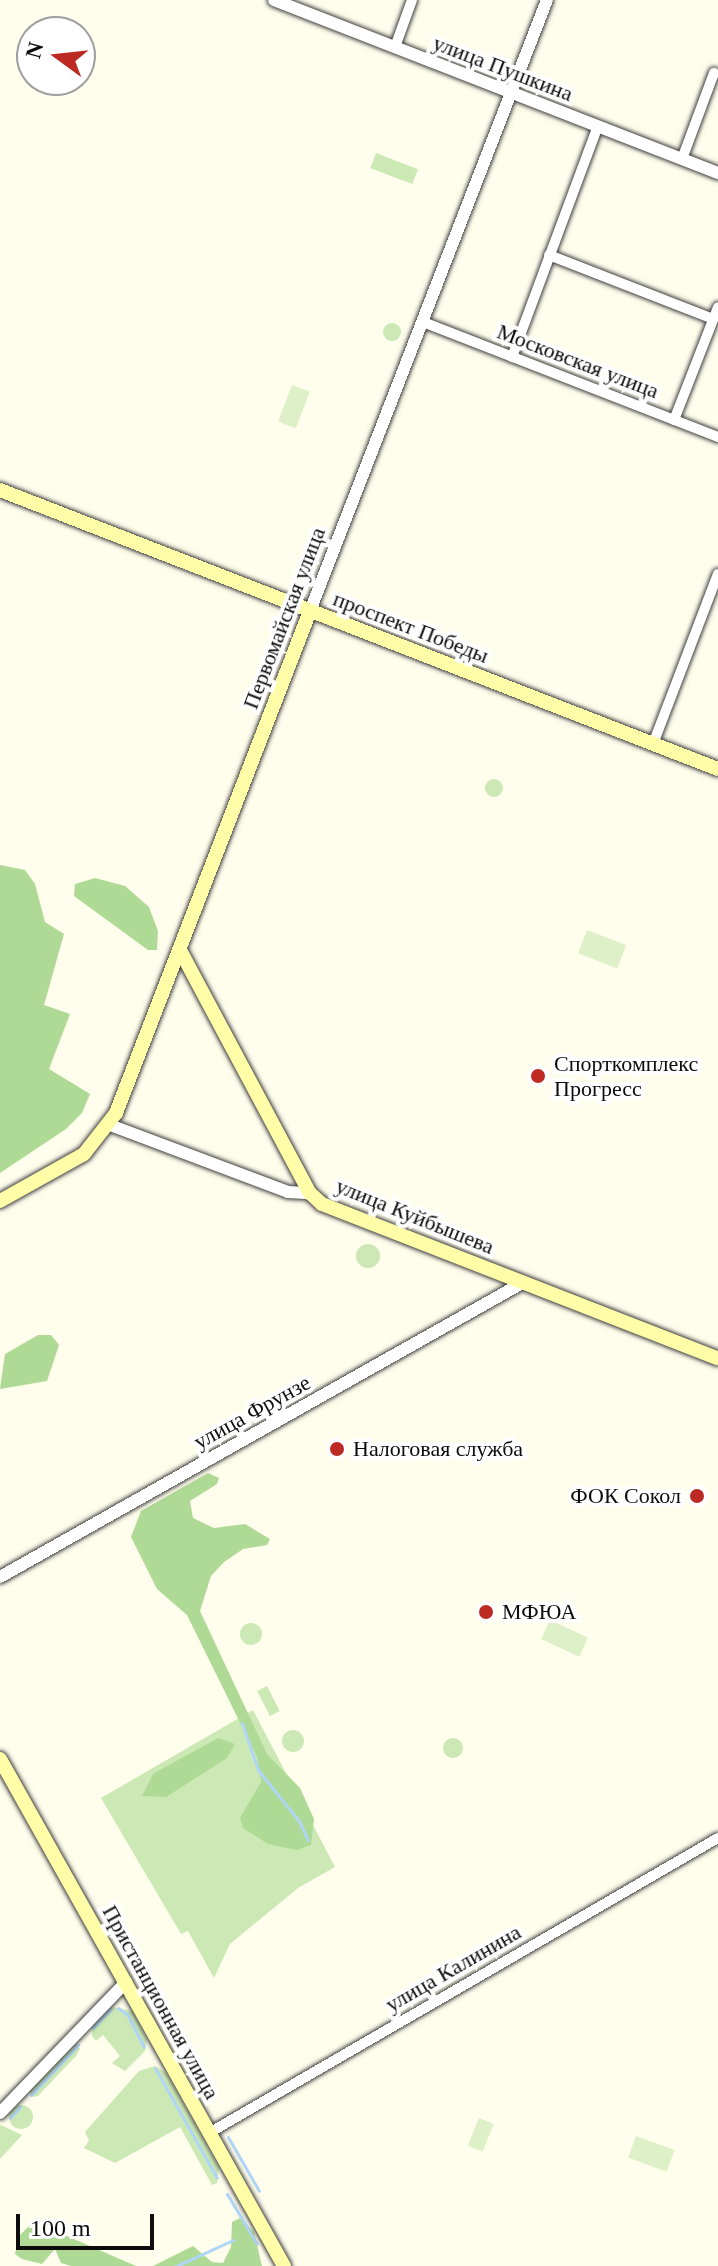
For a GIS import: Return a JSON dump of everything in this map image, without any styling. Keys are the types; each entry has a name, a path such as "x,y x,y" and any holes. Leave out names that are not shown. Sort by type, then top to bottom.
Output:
{"main road":[{"name":"проспект Победы","path":"0,490 718,769"},
{"name":"Первомайская улица","path":"0,1201 84,1154 110,1125 310,611"},
{"name":"улица Куйбышева","path":"180,950 310,1193 329,1207 718,1358"},
{"name":"Пристанционная улица","path":"0,1759 284,2266"}],"street":[{"name":"улица Пушкина","path":"274,0 718,173"},
{"path":"395,47 412,0"},
{"name":"Первомайская улица","path":"310,611 547,0"},
{"path":"682,159 714,73"},
{"path":"512,357 598,126"},
{"path":"549,255 713,319"},
{"path":"674,420 718,307"},
{"name":"Московская улица","path":"423,322 718,437"},
{"path":"653,744 718,574"},
{"path":"110,1125 288,1192 310,1193"},
{"name":"улица Фрунзе","path":"0,1577 524,1282"},
{"name":"улица Калинина","path":"209,2133 718,1838"},
{"path":"0,2113 126,1982"}],"green space":[{"path":"376,153 418,169 412,184 370,168"},
{"path":"388,323 396,323 401,332 399,339 388,341 383,336 383,328"},
{"path":"292,385 310,392 296,428 278,421"},
{"path":"494,779 503,788 494,797 485,788"},
{"path":"0,865 25,870 35,884 45,922 64,934 44,1005 70,1014 49,1069 90,1094 82,1113 66,1129 0,1173"},
{"path":"95,878 125,886 149,907 158,931 157,950 148,950 74,896 75,884"},
{"path":"587,930 626,945 617,968 578,953"},
{"path":"368,1244 377,1247 380,1256 377,1265 368,1268 359,1265 356,1256 359,1247"},
{"path":"38,1335 51,1335 59,1345 47,1381 0,1389 5,1354"},
{"path":"208,1473 219,1478 217,1484 190,1501 193,1518 214,1528 245,1524 270,1539 267,1545 243,1549 224,1562 211,1576 200,1611 267,1754 300,1788 314,1819 311,1845 297,1850 268,1844 243,1828 240,1818 261,1782 257,1757 187,1615 157,1589 131,1537 141,1511"},
{"path":"550,1620 588,1638 579,1657 541,1639"},
{"path":"251,1623 259,1626 262,1634 259,1642 251,1645 243,1642 240,1634 243,1626"},
{"path":"267,1686 280,1711 270,1716 257,1691"},
{"path":"253,1710 335,1867 298,1888 230,1944 214,1978 188,1931 181,1934 101,1798"},
{"path":"293,1730 301,1733 304,1741 301,1749 293,1752 285,1749 282,1741 285,1733"},
{"path":"218,1738 235,1744 227,1758 166,1797 142,1796 153,1774"},
{"path":"449,1738 457,1738 463,1748 457,1758 449,1758 443,1752 443,1744"},
{"path":"112,2007 132,2011 147,2040 145,2051 125,2071 112,2063 120,2056 103,2035 96,2041 92,2036 92,2024"},
{"path":"75,2043 80,2049 76,2056 38,2096 32,2097 29,2090"},
{"path":"155,2066 166,2073 219,2168 217,2183 212,2185 180,2127 115,2163 84,2148 89,2141 85,2132 139,2071"},
{"path":"21,2105 32,2112 33,2117 26,2128 21,2129 10,2122 9,2117 16,2106"},
{"path":"479,2118 494,2124 483,2152 468,2146"},
{"path":"0,2126 22,2135 0,2159"},
{"path":"636,2136 675,2150 667,2172 628,2158"},
{"path":"240,2218 254,2232 262,2266 153,2266 193,2246 212,2262 223,2263 231,2247 232,2222"},
{"path":"33,2222 136,2266 71,2266 61,2263 55,2249 42,2264 22,2259 15,2254 19,2236"}],"waterway":[{"path":"242,1723 258,1770 299,1821 308,1840"},
{"path":"118,2008 127,2014 144,2047"},
{"path":"93,2028 111,2009"},
{"path":"31,2095 78,2045"},
{"path":"155,2068 217,2178"},
{"path":"10,2118 20,2107"},
{"path":"228,2137 259,2191"},
{"path":"227,2194 257,2244"},
{"path":"176,2266 233,2240"}],"place":[{"name":"Спорткомплекс Прогресс","path":"538,1076"},
{"name":"Налоговая служба","path":"337,1449"},
{"name":"ФОК Сокол","path":"697,1496"},
{"name":"МФЮА","path":"486,1612"}]}
